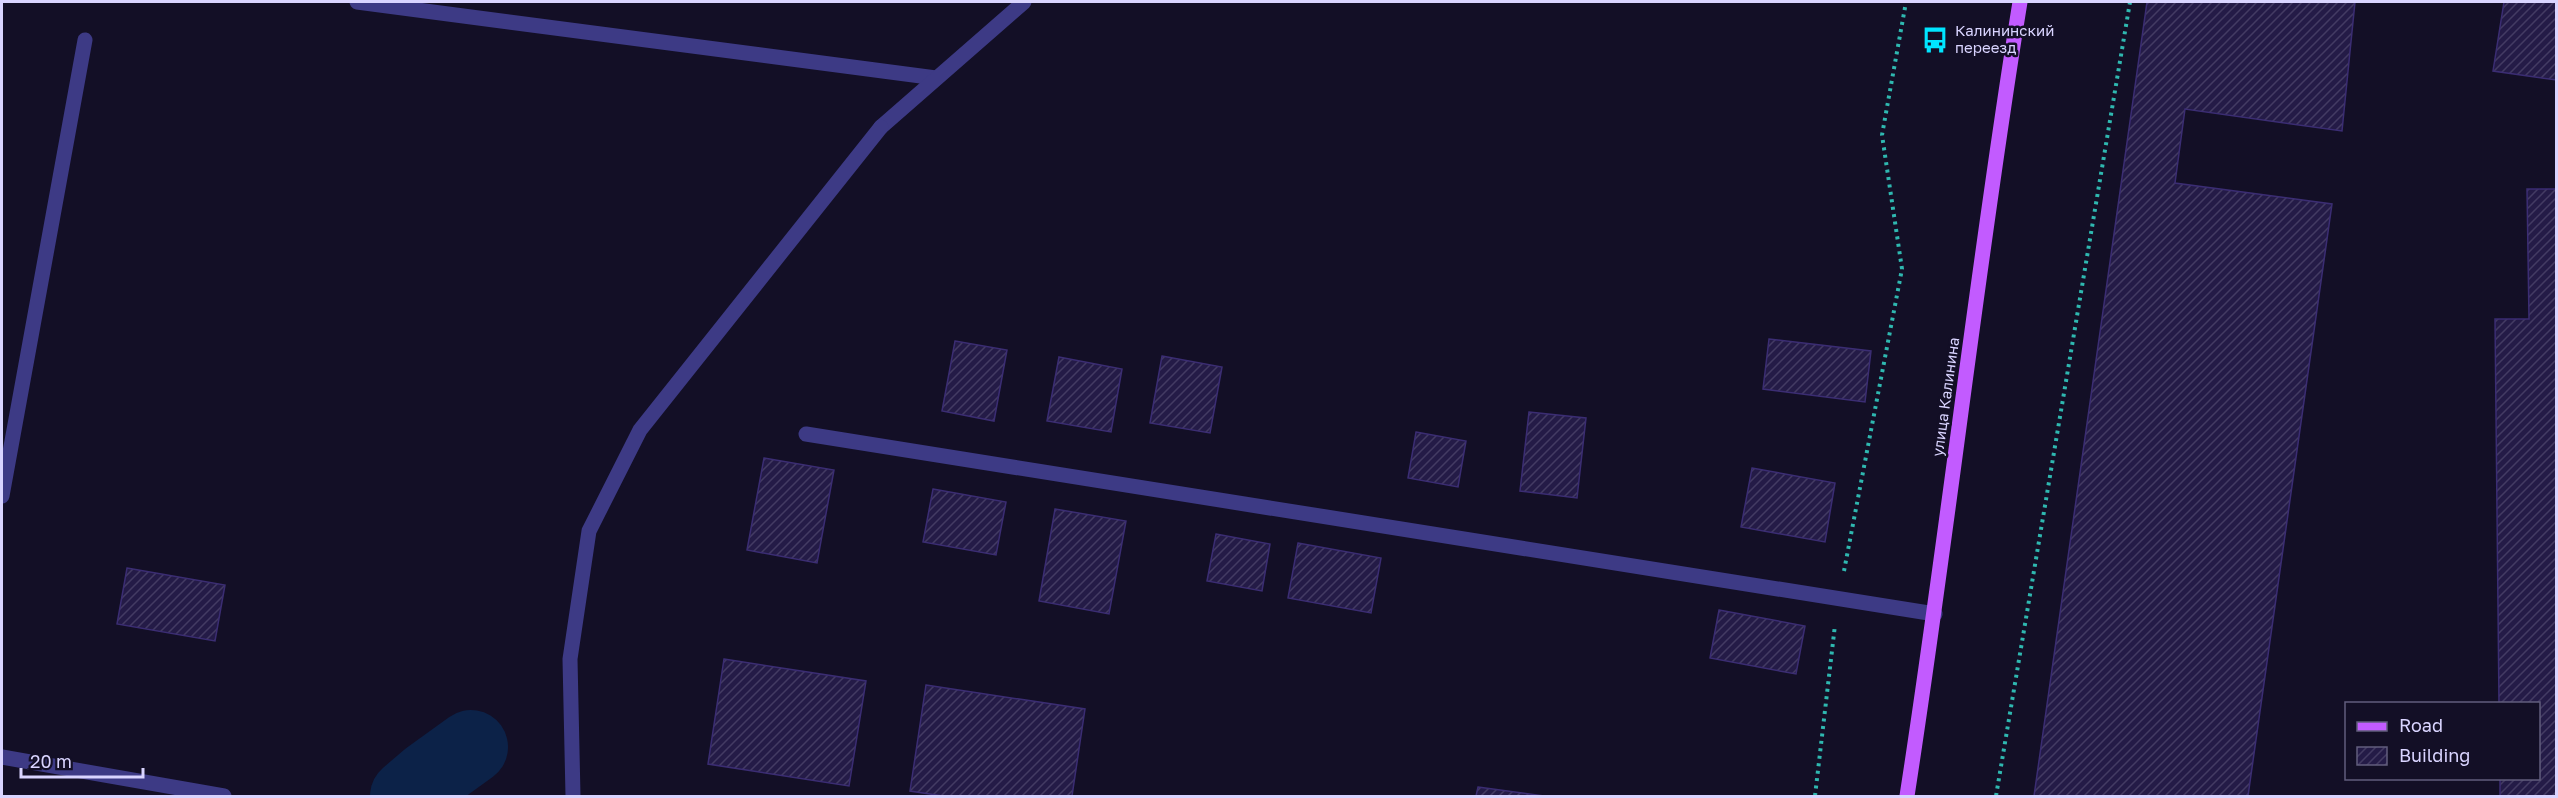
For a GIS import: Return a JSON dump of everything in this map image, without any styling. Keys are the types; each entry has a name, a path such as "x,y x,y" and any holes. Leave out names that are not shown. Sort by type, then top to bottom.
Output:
{"main road":[{"name":"улица Калинина","path":"1907,796 1935,614 1998,138 2020,2"}],"street":[{"path":"357,2 936,78"},
{"path":"573,796 570,659 590,531 640,430 881,127 1024,2"},
{"path":"2,495 85,40"},
{"path":"806,434 1935,614"},
{"path":"2,758 224,796"}],"path":[{"path":"1815,796 1839,597 1902,269 1882,135 1906,2"},
{"path":"1996,796 2130,2"}],"building":[{"path":"2147,2 2355,2 2342,131 2185,109 2175,183 2332,204 2248,796 2034,796"},
{"path":"2504,2 2556,2 2556,80 2493,71"},
{"path":"2527,189 2556,189 2556,796 2500,796 2500,780 2540,780 2540,702 2499,702 2495,319 2529,319"},
{"path":"1769,339 1871,351 1865,402 1763,389"},
{"path":"955,341 1007,350 994,421 942,411"},
{"path":"1162,356 1222,367 1210,433 1150,423"},
{"path":"1059,357 1122,369 1111,432 1047,421"},
{"path":"1529,412 1586,418 1577,498 1520,491"},
{"path":"1416,432 1466,441 1458,487 1408,478"},
{"path":"764,458 834,470 817,563 747,550"},
{"path":"1752,468 1835,483 1825,542 1741,527"},
{"path":"933,489 1006,502 996,555 923,542"},
{"path":"1055,509 1126,521 1109,614 1039,601"},
{"path":"1216,534 1270,544 1262,591 1207,581"},
{"path":"1298,543 1381,558 1371,613 1288,598"},
{"path":"127,568 225,585 215,641 117,624"},
{"path":"1719,610 1805,626 1796,674 1710,658"},
{"path":"724,659 866,681 849,786 708,764"},
{"path":"926,685 1085,709 1072,796 943,796 910,791"},
{"path":"1478,787 1544,796 1476,796"}],"waterway":[{"path":"407,796 471,747"}],"place":[{"name":"Калининский переезд","path":"1935,40"}]}
